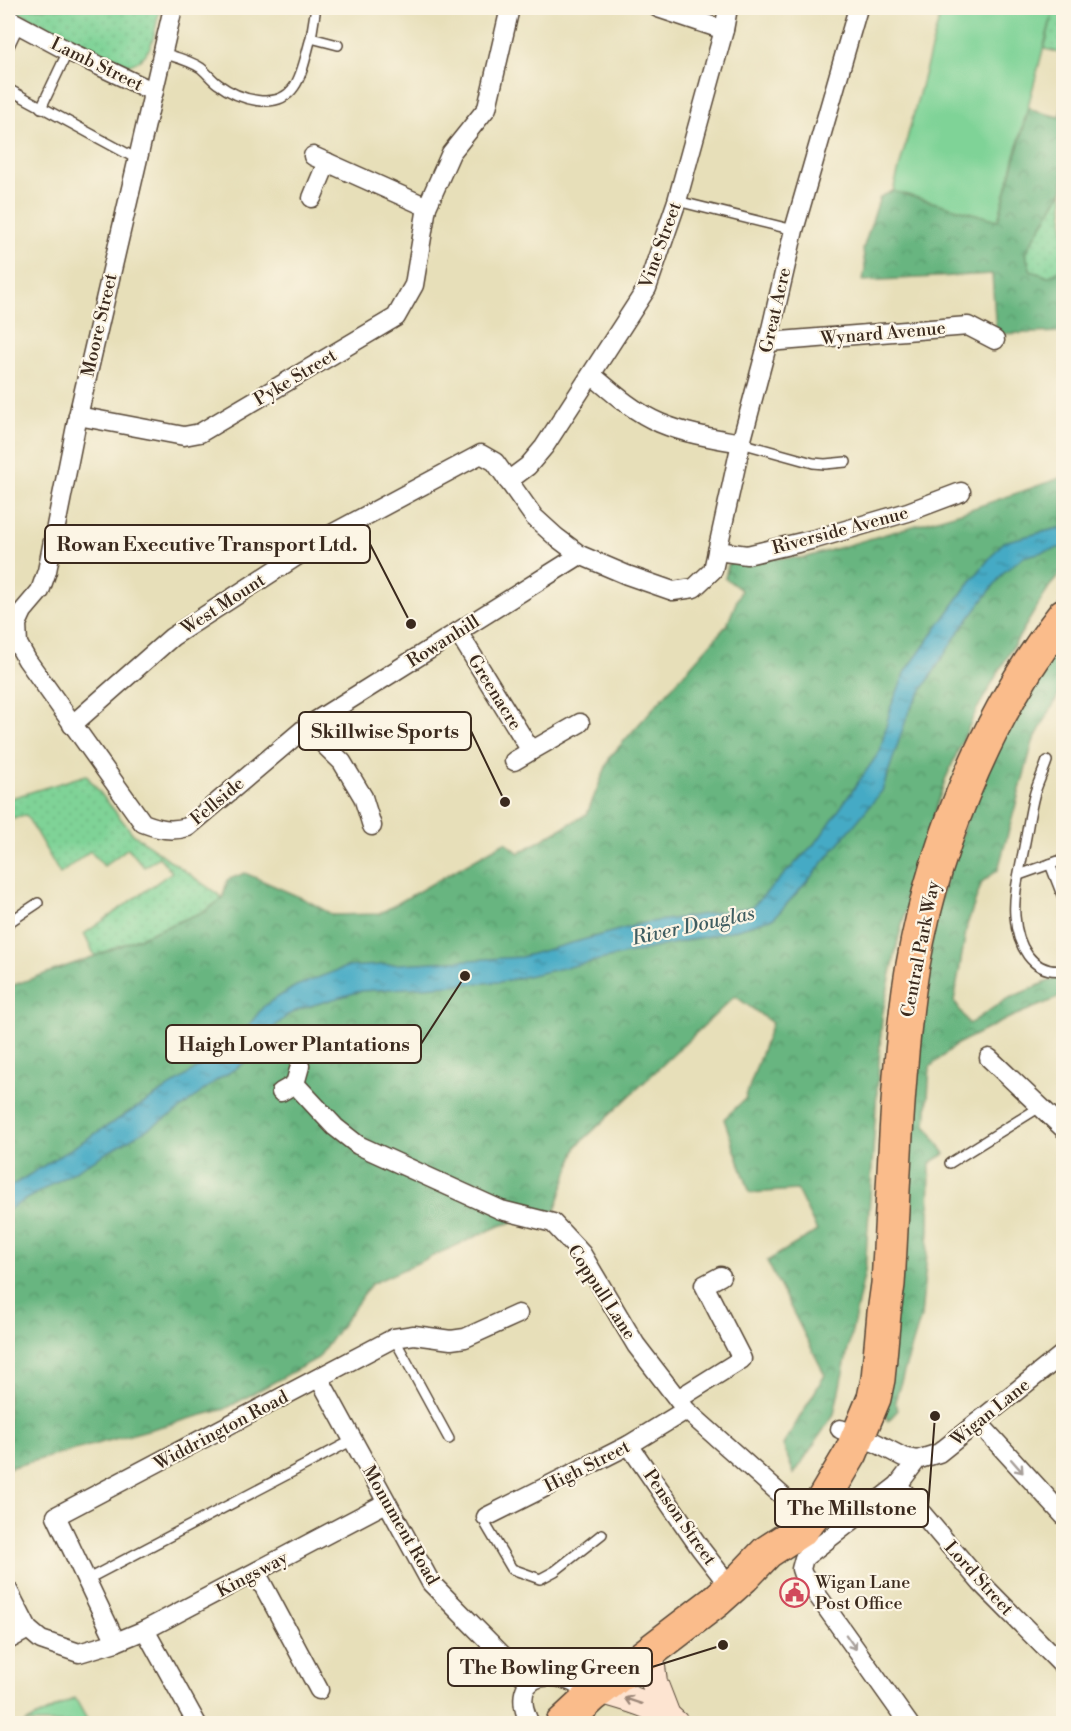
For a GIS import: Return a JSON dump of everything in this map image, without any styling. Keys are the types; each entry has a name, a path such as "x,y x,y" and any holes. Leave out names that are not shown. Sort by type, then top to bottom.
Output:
{"highway":[{"name":"Central Park Way","path":"796,1508 821,1470 850,1433 884,1313 888,1284 897,1102 909,988 925,906 941,852 957,808 982,752 1020,680 1044,641 1064,615"},
{"path":"562,1724 596,1693 731,1588 767,1552 801,1530 830,1490 850,1433"},
{"path":"767,1552 782,1525 796,1508"}],"street":[{"name":"Moore Street","path":"18,637 18,624 23,611 39,591 47,571 78,416 173,8"},
{"name":"Pyke Street","path":"78,416 184,436 200,433 396,317 414,285 427,207 451,153 488,108 510,8"},
{"path":"658,8 724,30"},
{"name":"Vine Street","path":"508,481 528,466 544,447 646,288 677,201 728,8"},
{"name":"Great Acre","path":"580,555 673,591 694,588 713,570 741,443 768,342 794,230 858,8"},
{"name":"Lamb Street","path":"13,22 154,92"},
{"path":"312,198 320,159 427,207"},
{"name":"Wynard Avenue","path":"768,342 968,326 995,340"},
{"path":"592,375 621,400 658,423 700,436 741,443"},
{"name":"West Mount","path":"72,725 172,637 328,536 481,454 495,462 508,481"},
{"path":"508,481 534,517 580,555"},
{"name":"Riverside Avenue","path":"717,551 747,555 815,539 908,512 961,492"},
{"name":"Rowanhill","path":"306,727 580,555"},
{"name":"Greenacre","path":"458,632 531,751"},
{"name":"Fellside","path":"18,637 18,644 27,660 143,823 160,829 176,830 188,827 306,727"},
{"name":"Greenacre","path":"514,761 580,723"},
{"path":"306,727 342,762 363,797 372,826"},
{"path":"989,1058 1063,1127"},
{"name":"Coppull Lane","path":"300,1066 288,1088 358,1145 501,1210 553,1223 582,1254 636,1345 682,1404 796,1508"},
{"name":"High Street","path":"486,1517 630,1445 742,1359 704,1285 721,1276"},
{"name":"Widdrington Road","path":"116,1642 56,1516 394,1338 414,1335 451,1340 510,1324"},
{"name":"Wigan Lane","path":"917,1460 939,1453 1062,1358"},
{"name":"Monument Road","path":"319,1378 431,1583 530,1683"},
{"path":"978,1422 1064,1516"},
{"path":"850,1433 903,1457 917,1460 898,1485 804,1558 801,1569 909,1724"},
{"name":"Penson Street","path":"630,1445 700,1548 731,1588"},
{"name":"Lord Street","path":"898,1485 981,1583 1064,1667"},
{"name":"Kingsway","path":"28,1629 41,1640 79,1653 116,1642 256,1572 386,1503"},
{"path":"256,1572 319,1690"},
{"path":"8,1590 28,1629 8,1640"},
{"path":"145,1629 197,1724"},
{"path":"650,1651 654,1682 671,1718"},
{"path":"530,1724 524,1712 526,1688 542,1676 558,1677 596,1693 633,1700 671,1718"}],"lane":[{"path":"162,53 201,68 219,85 250,100 283,98 293,88 299,77 315,13"},
{"path":"8,48 13,22"},
{"path":"310,38 338,45"},
{"path":"41,108 68,51"},
{"path":"8,89 137,159"},
{"path":"677,201 794,230"},
{"path":"741,443 813,463 846,462"},
{"path":"1047,761 1034,796 1019,875 1015,915 1018,937 1025,953 1042,969 1064,970"},
{"path":"1019,875 1064,859"},
{"path":"1050,864 1064,900"},
{"path":"8,923 38,903"},
{"path":"950,1162 1040,1107"},
{"path":"394,1338 449,1439"},
{"path":"86,1580 353,1440"},
{"path":"486,1517 486,1525 512,1569 540,1579 555,1571 602,1534"}],"green space":[{"path":"9,8 160,8 149,50 138,61 129,65"},
{"path":"942,8 1054,8 998,220 893,191"},
{"path":"1054,8 1063,8 1063,53 1044,49"},
{"path":"1063,102 1063,190 1025,253 1031,271 1048,277 1061,269 1063,264 1063,332 996,334 992,274 863,281 865,268 863,249 880,197 893,191 998,220 1029,107 1034,111 1060,117"},
{"path":"1063,190 1064,264 1061,269 1049,277 1031,271 1025,253"},
{"path":"1063,477 1063,571 1049,587 976,711 945,780 918,865 898,940 882,1016 865,1271 834,1414 794,1474 783,1445 825,1375 767,1261 817,1231 797,1190 750,1193 724,1119 745,1099 772,1023 735,996 577,1146 555,1211 499,1226 371,1284 318,1358 225,1409 8,1468 8,987 95,956 205,911 223,898 227,880 245,873 306,900 333,915 379,914 505,842 519,853 587,814 610,757 727,625 741,590 725,578 728,565 736,558 804,558 968,510"},
{"path":"1063,629 1063,687 1033,742 998,870 982,882 967,925 954,1001 969,1024 1005,1000 1063,975 1063,996 1011,1017 957,1044 930,1067 926,1125 945,1154 930,1163 929,1232 921,1317 895,1401 898,1410 888,1421 880,1405 910,1053 939,901 982,773"},
{"path":"86,775 133,834 223,898 205,911 95,956 84,934 172,872 159,857 144,867 128,848 104,866 90,851 60,874 26,815 8,819 8,799"},
{"path":"75,1698 89,1723 25,1723"}],"water":[{"name":"River Douglas","path":"1063,527 1063,547 1023,557 1004,572 956,636 909,711 882,791 774,918 731,931 500,982 361,991 300,1009 288,1015 271,1030 257,1050 243,1064 214,1082 177,1112 8,1210 8,1188 215,1056 238,1039 263,1007 296,986 346,967 521,957 644,923 752,907 818,840 880,751 891,706 906,671 966,587 1003,542"}],"place":[{"name":"Rowan Executive Transport Ltd.","path":"411,624"},
{"name":"Skillwise Sports","path":"505,802"},
{"name":"Haigh Lower Plantations","path":"465,976"},
{"name":"The Millstone","path":"935,1416"},
{"name":"Wigan Lane Post Office","path":"794,1592"},
{"name":"The Bowling Green","path":"723,1645"}]}
